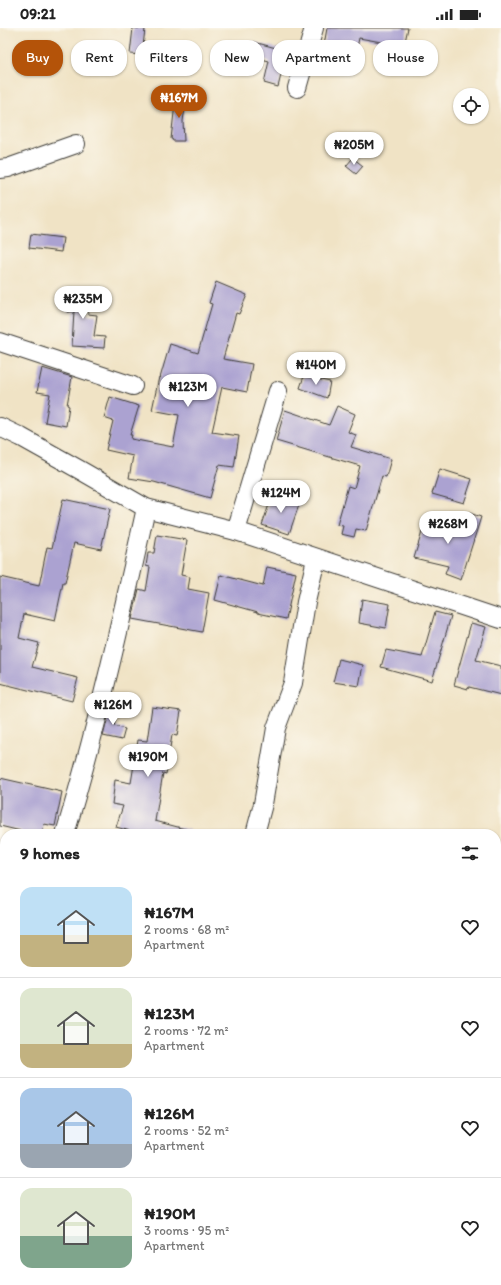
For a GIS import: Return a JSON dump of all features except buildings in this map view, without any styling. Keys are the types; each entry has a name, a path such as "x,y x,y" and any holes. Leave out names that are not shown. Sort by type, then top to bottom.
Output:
{"street":[{"path":"297,88 314,28"},
{"path":"0,169 8,168 76,144"},
{"path":"0,342 132,386"},
{"path":"236,531 278,391"},
{"path":"0,427 74,466 146,508 236,531 316,559 501,619"},
{"path":"66,829 76,797 131,576 146,508"},
{"path":"256,829 263,804 276,728 293,683 306,602 316,559"}]}
